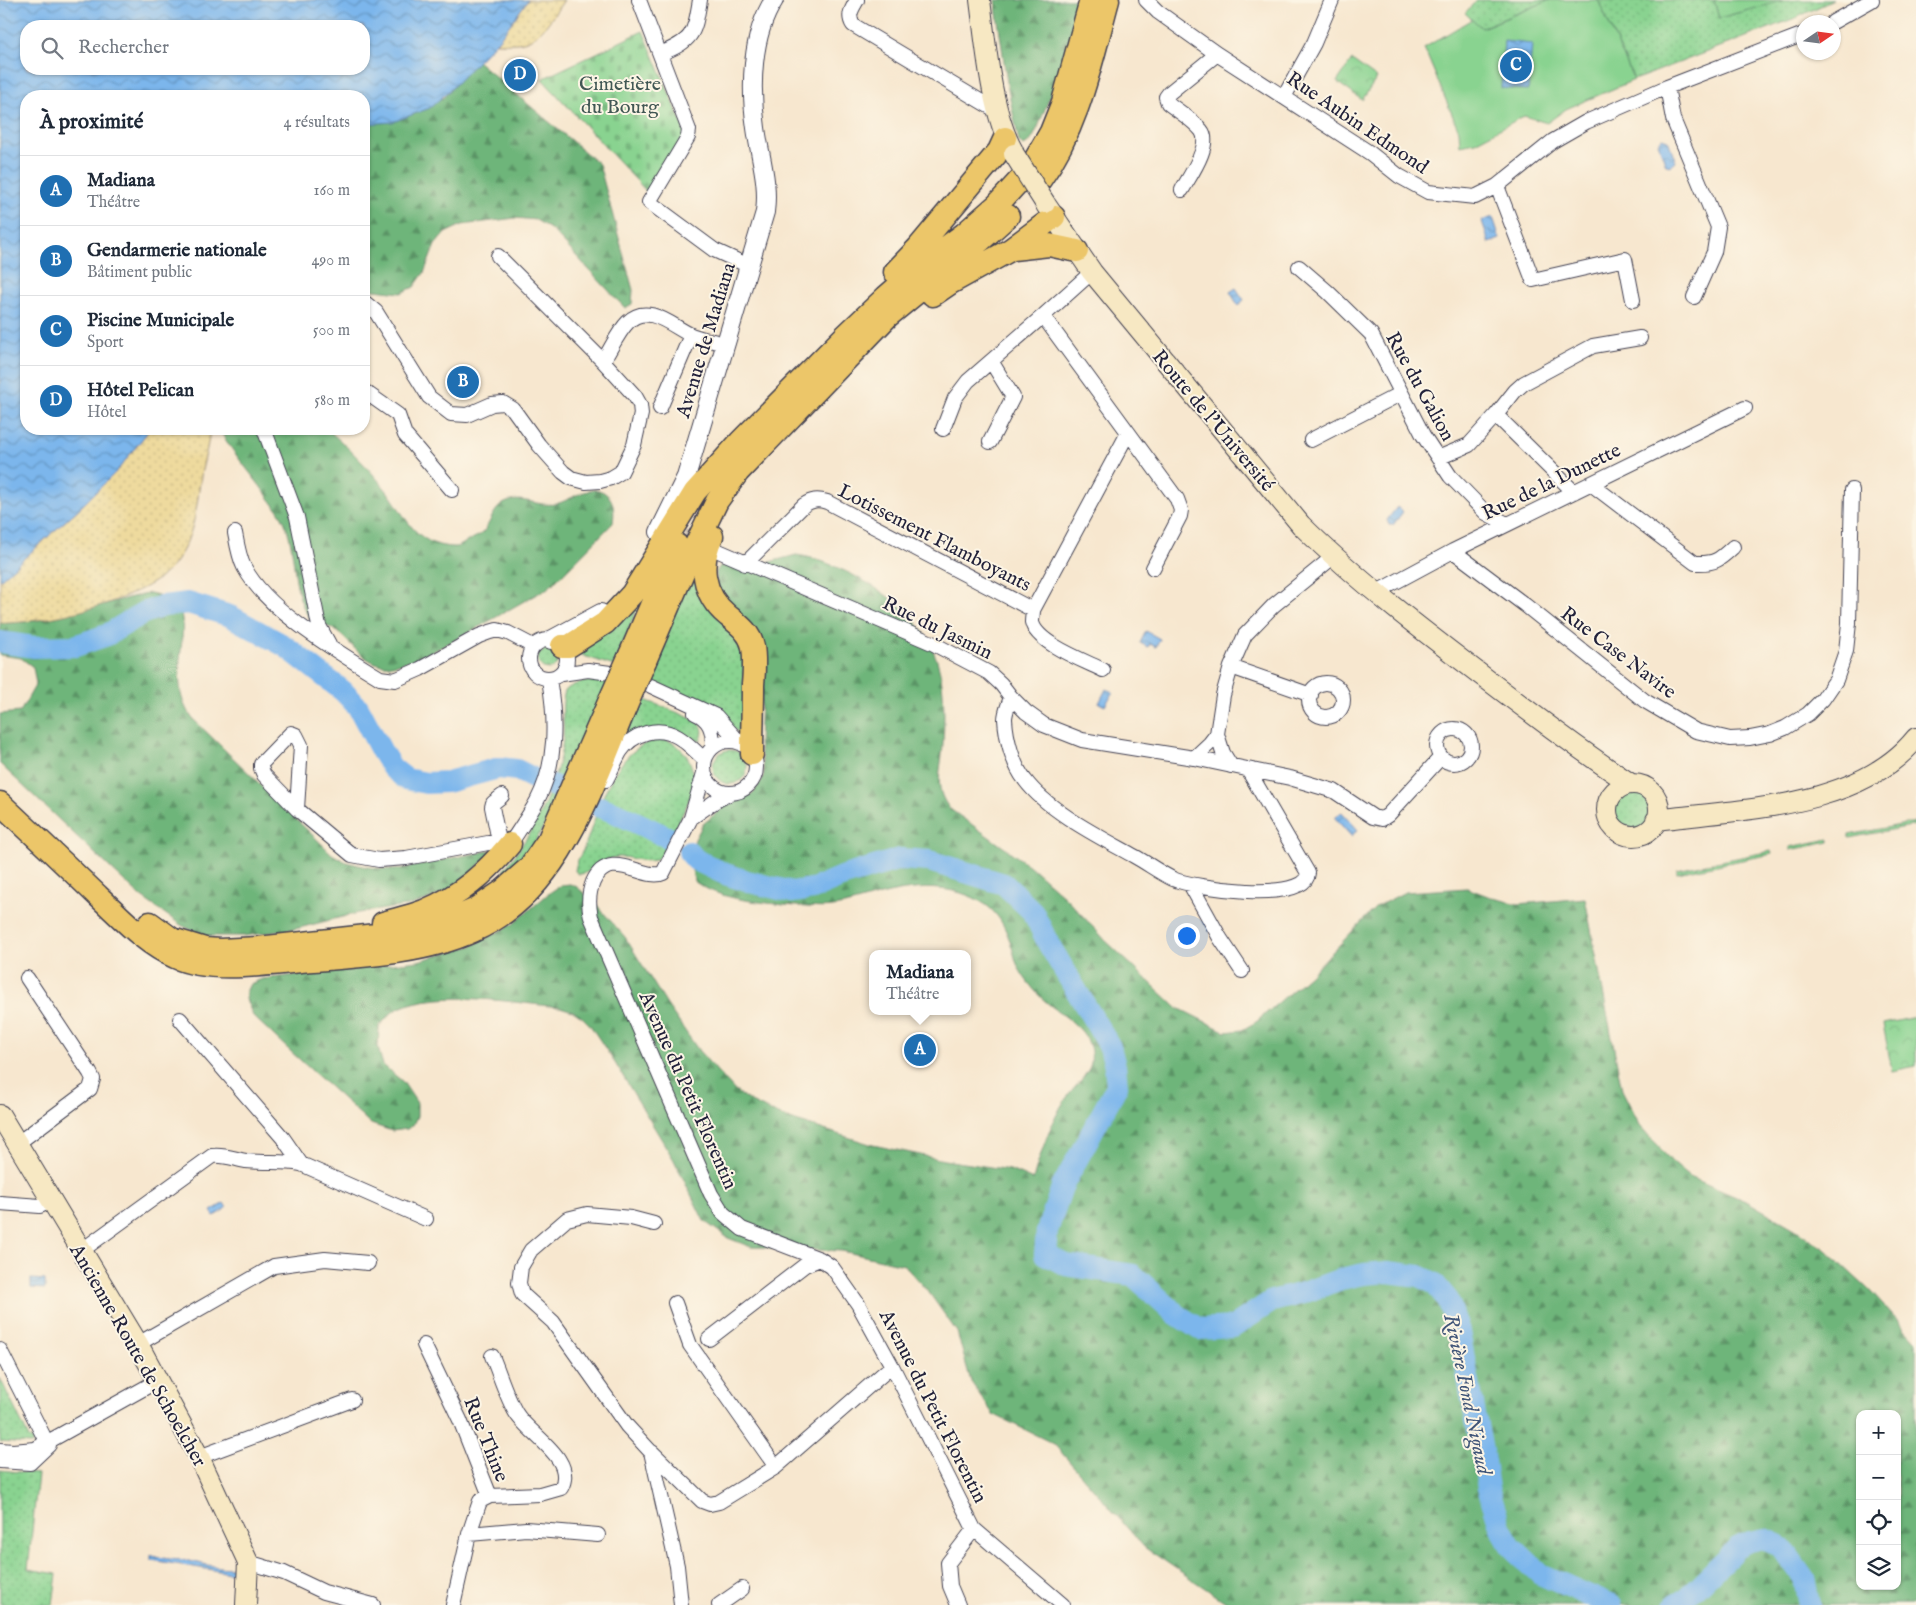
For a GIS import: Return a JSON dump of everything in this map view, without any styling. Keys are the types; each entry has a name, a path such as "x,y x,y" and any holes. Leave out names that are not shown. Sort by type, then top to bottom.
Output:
{"main road":[{"name":"Route de l'Université","path":"980,0 997,111 1030,179 1092,272 1301,525 1333,557 1375,593 1577,747 1631,784 1649,790 1656,800 1712,813"},
{"path":"1010,250 1030,179 1063,102 1091,0"},
{"path":"624,664 687,563 717,501 806,388 886,297 925,263 1054,161 1081,100 1108,0"},
{"path":"746,748 753,648 745,630 720,608 709,593 704,572 705,552 713,532 736,491 806,388 847,323 918,248 999,151 1030,179"},
{"path":"853,352 888,316 980,241 1030,179"},
{"path":"559,646 569,646 605,623 621,608 642,579 695,492 740,442 853,352 952,282 1010,250 1049,245 1077,251"},
{"path":"0,803 144,938 170,954 188,962 238,967 369,955 414,948 459,936 480,928 511,909 556,860 590,785 618,703 624,664 682,535 704,493 740,442"},
{"name":"Route de l'Université","path":"1656,820 1759,808 1845,787 1876,772 1898,758 1916,738"},
{"name":"Route de l'Université","path":"1577,747 1600,772 1612,794"},
{"path":"1631,784 1618,789 1612,794 1607,807 1607,815 1614,828 1619,832 1631,836 1648,831 1656,820 1658,813 1656,800"},
{"path":"0,785 156,928 172,939 206,949 220,950 258,948 332,938 412,931 444,924 476,909 504,890 528,868 549,839 575,817"},
{"path":"332,938 424,911 448,899 470,886 484,874 504,842"},
{"name":"Ancienne Route de Schoelcher","path":"0,1115 159,1380 199,1457 248,1562 246,1605"}],"street":[{"path":"639,0 690,130 688,137 649,202 714,250 749,266"},
{"path":"660,54 679,46 688,38 695,27 700,0"},
{"name":"Avenue de Madiana","path":"559,646 602,612 632,578 653,544 686,477 765,212 767,184 756,127 754,94 756,53 760,32 774,0"},
{"path":"857,0 850,12 849,19 853,25 997,111"},
{"name":"Rue Aubin Edmond","path":"1146,0 1158,12 1217,54 1370,153 1398,176 1428,192 1475,197 1497,186 1553,141 1586,122 1668,86 1796,37"},
{"path":"1841,17 1872,0"},
{"path":"1284,97 1314,43 1327,3"},
{"path":"1182,190 1205,148 1206,138 1202,130 1168,103 1166,97 1217,54"},
{"path":"1668,86 1673,119 1718,228 1714,252 1694,297"},
{"path":"1497,186 1533,280 1624,259 1633,300"},
{"path":"370,307 376,312 429,397 451,414 467,415 492,404 503,403 513,409 539,445 563,472 571,478 586,482 611,478 621,472 634,445 641,414 640,405 635,396 603,361 498,256"},
{"name":"Rue du Galion","path":"1299,267 1371,334 1400,394 1423,435 1450,476 1486,513 1507,524"},
{"path":"943,428 955,398 968,381 1092,272"},
{"path":"603,361 628,323 636,317 643,315 659,316 692,335 725,344"},
{"path":"1043,316 1128,433 1170,487 1181,510 1180,516 1153,568"},
{"path":"660,408 692,335"},
{"path":"1438,458 1469,445 1524,383 1593,346 1640,338"},
{"path":"990,442 1013,397 991,361"},
{"path":"1311,440 1400,394"},
{"path":"370,395 394,411 401,420 406,435 452,490"},
{"name":"Rue de la Dunette","path":"1375,593 1507,524 1745,408"},
{"path":"1496,415 1574,492"},
{"path":"1033,610 1128,433"},
{"path":"266,435 297,517 319,626 332,649"},
{"path":"1591,484 1695,564 1710,564 1720,559 1733,547"},
{"name":"Rue Case Navire","path":"1453,551 1525,605 1646,701 1696,731 1730,739 1750,738 1770,734 1785,728 1808,714 1836,680 1846,651 1849,623 1852,490"},
{"name":"Lotissement Flamboyants","path":"745,564 804,505 811,501 827,502 1033,610 1032,621 1035,629 1041,636 1103,670"},
{"path":"235,533 243,565 268,597 303,628 332,649 380,678 395,680 490,632 498,630 533,646"},
{"name":"Rue du Jasmin","path":"714,550 932,642 989,674 1001,684 1026,712 1044,725 1082,740 1194,758 1290,778 1334,791 1373,817 1382,818 1388,815 1441,757"},
{"path":"1231,766 1223,752 1217,734 1223,695 1230,667 1245,635 1274,606 1333,557"},
{"path":"538,642 559,646 576,659 624,664 555,676 538,676 530,668 528,657 533,646 538,642"},
{"path":"298,808 301,745 296,735 291,733 262,764 261,768 264,775 298,808 347,852 367,859 380,860 406,858 504,842 538,800 548,772 555,732 555,676 566,664 559,646"},
{"path":"1230,667 1311,695"},
{"path":"649,689 716,716 746,748 756,767 753,780 743,790 717,800 691,818 704,767 713,746 712,730 706,720 699,714 649,689"},
{"path":"1011,697 1005,717 1008,739 1018,769 1025,780 1053,806 1089,830 1173,878 1190,884 1221,890 1287,890 1303,884 1308,879 1308,873 1248,770"},
{"path":"590,785 632,741 643,734 656,731 679,737 704,767 707,781 713,788 729,794"},
{"path":"1194,758 1217,734"},
{"path":"713,746 725,741 746,748"},
{"path":"502,796 493,803 492,807 504,842"},
{"name":"Avenue du Petit Florentin","path":"691,818 674,854 661,875 619,866 600,872 590,890 589,906 591,917 711,1194 723,1213 742,1229 820,1259 832,1267 858,1304 892,1366 974,1529 1064,1605"},
{"path":"1190,884 1220,938 1242,970"},
{"path":"18,1143 90,1089 93,1079 27,978"},
{"path":"180,1020 283,1138 301,1164"},
{"path":"81,1251 212,1156 222,1155 244,1160 285,1161 301,1164 426,1219"},
{"path":"0,1203 40,1206 51,1201"},
{"path":"654,1224 631,1218 587,1214 567,1220 531,1250 520,1267 519,1284 522,1294 553,1322 627,1426 702,1501 710,1504 719,1502 776,1467 892,1366"},
{"path":"138,1344 274,1266 325,1259 368,1263"},
{"path":"709,1339 805,1265 820,1259"},
{"path":"675,1303 690,1344 776,1467"},
{"name":"Rue Thine","path":"424,1345 460,1420 490,1496 480,1501 453,1605"},
{"path":"0,1350 50,1441"},
{"path":"490,1496 540,1494 561,1488 565,1477 554,1453 517,1414 492,1356"},
{"path":"0,1450 26,1451 50,1441 159,1380"},
{"path":"199,1457 352,1400"},
{"path":"0,1461 30,1463 50,1441"},
{"path":"652,1452 677,1566 681,1605"},
{"path":"470,1534 526,1529 598,1534"},
{"path":"958,1605 950,1586 948,1563 974,1529"},
{"path":"248,1562 284,1573 324,1592 372,1605"},
{"path":"719,1605 742,1589"}],"green space":[{"path":"995,0 1083,0 1069,48 1038,127 1031,141 1023,146 1019,142 1008,89"},
{"path":"1477,0 1550,0 1481,28 1465,13"},
{"path":"1550,0 1598,0 1634,80 1566,109 1547,123 1524,116 1475,142 1460,145 1459,131 1424,48 1472,19 1482,28"},
{"path":"1598,0 1714,0 1719,18 1785,0 1833,0 1802,15 1796,15 1796,18 1634,80"},
{"path":"1714,0 1785,0 1719,18"},
{"name":"Cimetière du Bourg","path":"643,31 686,133 650,195 542,79"},
{"path":"1352,60 1377,78 1362,100 1337,82"},
{"path":"477,61 599,164 633,290 632,304 625,308 552,230 536,220 515,218 462,225 445,233 435,245 424,273 414,287 401,293 374,290 370,288 370,121 443,98"},
{"path":"223,435 334,435 377,478 411,526 428,541 440,545 458,546 479,535 487,527 496,510 509,501 522,500 542,504 555,504 590,490 604,492 610,498 614,514 613,523 545,590 440,648 399,664 384,665 369,660 336,631 316,623 307,614 296,582 289,536 284,522 277,509"},
{"path":"796,555 806,557 840,569 862,580 900,606 916,622 927,639 936,656 941,675 944,718 939,778 941,793 950,809 1030,866 1066,898 1106,941 1176,1007 1226,1032 1242,1030 1256,1022 1309,976 1376,907 1405,892 1467,888 1493,898 1518,904 1585,898 1622,1090 1641,1127 1672,1162 1690,1177 1750,1203 1795,1229 1826,1250 1869,1290 1916,1341 1916,1605 1230,1605 1144,1547 1054,1444 993,1414 971,1382 957,1332 930,1294 904,1265 842,1251 751,1247 728,1238 704,1221 674,1160 615,1063 590,1025 573,1011 560,1007 456,998 416,1002 396,1009 379,1026 378,1048 383,1065 403,1082 417,1103 417,1116 413,1125 407,1129 392,1131 371,1124 253,1016 246,999 246,992 250,984 262,979 418,961 471,946 513,924 561,885 570,884 577,887 592,900 625,937 667,1005 699,1051 735,1091 751,1102 783,1117 873,1145 944,1160 1010,1170 1033,1180 1055,1117 1065,1100 1090,1067 1091,1050 1081,1030 1044,1000 1025,979 1017,964 1003,924 993,911 974,898 961,893 933,888 905,890 850,904 815,908 737,899 715,892 694,881 690,859 695,839 703,824 725,806 753,793 762,780 764,773 759,743 762,680 717,591 716,572 720,566 758,565"},
{"path":"695,562 743,646 745,736 652,682 659,667 654,664"},
{"path":"647,584 614,666 579,653"},
{"path":"150,593 171,601 177,606 181,615 183,627 179,672 180,689 184,704 192,718 332,854 346,862 394,870 497,849 450,891 413,905 358,913 295,929 244,936 204,936 181,925 140,896 0,764 0,714 20,712 36,684 33,667 21,658 0,655 0,623 57,617"},
{"path":"548,649 555,652 558,659 555,666 548,669 541,666 538,659 541,652"},
{"path":"601,680 608,681 563,791 530,851 507,875 503,871 534,826 555,775 563,740 563,703 565,691 577,684"},
{"path":"645,700 697,721 703,730 701,740 697,741 677,730 618,748 634,709 640,711"},
{"path":"660,739 677,745 683,751 692,767 693,776 691,795 662,854 658,858 648,861 624,857 612,858 583,874 579,874 575,871 576,864 585,846 602,798 619,767 630,754 644,744"},
{"path":"730,750 737,751 742,755 746,760 746,774 742,779 737,783 730,784 723,783 718,779 714,774 713,767 714,760 718,755 723,751"},
{"path":"1633,789 1648,795 1654,810 1648,825 1633,831 1618,825 1612,810 1618,795"},
{"path":"1916,822 1916,825 1849,838 1849,835"},
{"path":"1829,839 1830,842 1790,850 1790,847"},
{"path":"1771,851 1772,854 1677,873 1677,870"},
{"path":"1916,1017 1916,1066 1892,1071 1883,1024"},
{"path":"0,1378 29,1438 35,1442 31,1444 0,1442"},
{"path":"0,1470 38,1474 28,1569 57,1574 53,1605 0,1605"}],"sand":[{"path":"528,0 564,0 545,27 536,36 518,43 496,43"},
{"path":"145,435 209,435 192,529 175,563 162,576 120,599 68,614 42,619 0,623 0,580 82,506 117,471"}],"water":[{"path":"0,0 528,0 500,38 430,108 393,122 370,124 370,90 20,90 20,435 145,435 117,471 82,506 0,580"},
{"path":"1504,41 1532,44 1528,90 1501,88"},
{"path":"1662,138 1668,140 1676,162 1671,166 1666,165 1658,143"},
{"path":"1493,217 1500,239 1489,243 1482,221"},
{"path":"1236,288 1244,300 1238,305 1230,292"},
{"path":"1397,507 1403,512 1393,525 1389,525 1387,520"},
{"path":"1146,631 1160,639 1156,647 1150,644 1148,647 1140,643"},
{"path":"1106,689 1113,692 1105,706 1099,703"},
{"path":"1342,812 1358,830 1351,836 1335,818"},
{"path":"224,1203 227,1208 214,1216 211,1211"},
{"path":"31,1279 45,1280 45,1289 31,1288"},
{"path":"151,1555 216,1567 237,1567 237,1574 151,1560"}],"waterway":[{"name":"Rivière Fond Nigaud","path":"0,642 34,647 75,646 107,635 143,613 163,606 188,603 230,616 285,646 343,691 358,707 392,768 406,779 426,783 447,782 499,768 517,770 537,780"},
{"name":"Rivière Fond Nigaud","path":"552,785 560,789"},
{"name":"Rivière Fond Nigaud","path":"600,807 669,838"},
{"name":"Rivière Fond Nigaud","path":"689,852 696,860 725,874 792,892 813,889 841,877 900,859 929,861 1004,884 1033,912 1048,943 1110,1047 1115,1066 1117,1086 1062,1187 1047,1231 1045,1254 1066,1265 1133,1275 1176,1314 1199,1329 1233,1327 1272,1301 1303,1293 1341,1279 1364,1274 1388,1272 1419,1276 1434,1283 1448,1300 1459,1332 1488,1488 1501,1529 1511,1546 1540,1574 1610,1605"},
{"name":"Rivière Fond Nigaud","path":"1675,1605 1684,1600 1737,1548 1750,1542 1764,1539 1782,1547 1804,1578 1809,1605"}],"tunnel":[{"path":"665,527 704,545"}],"place":[{"name":"Piscine Municipale","path":"1516,66"},
{"name":"Hôtel Pelican","path":"520,75"},
{"name":"Gendarmerie nationale","path":"463,382"},
{"name":"Madiana","path":"920,1050"}]}
